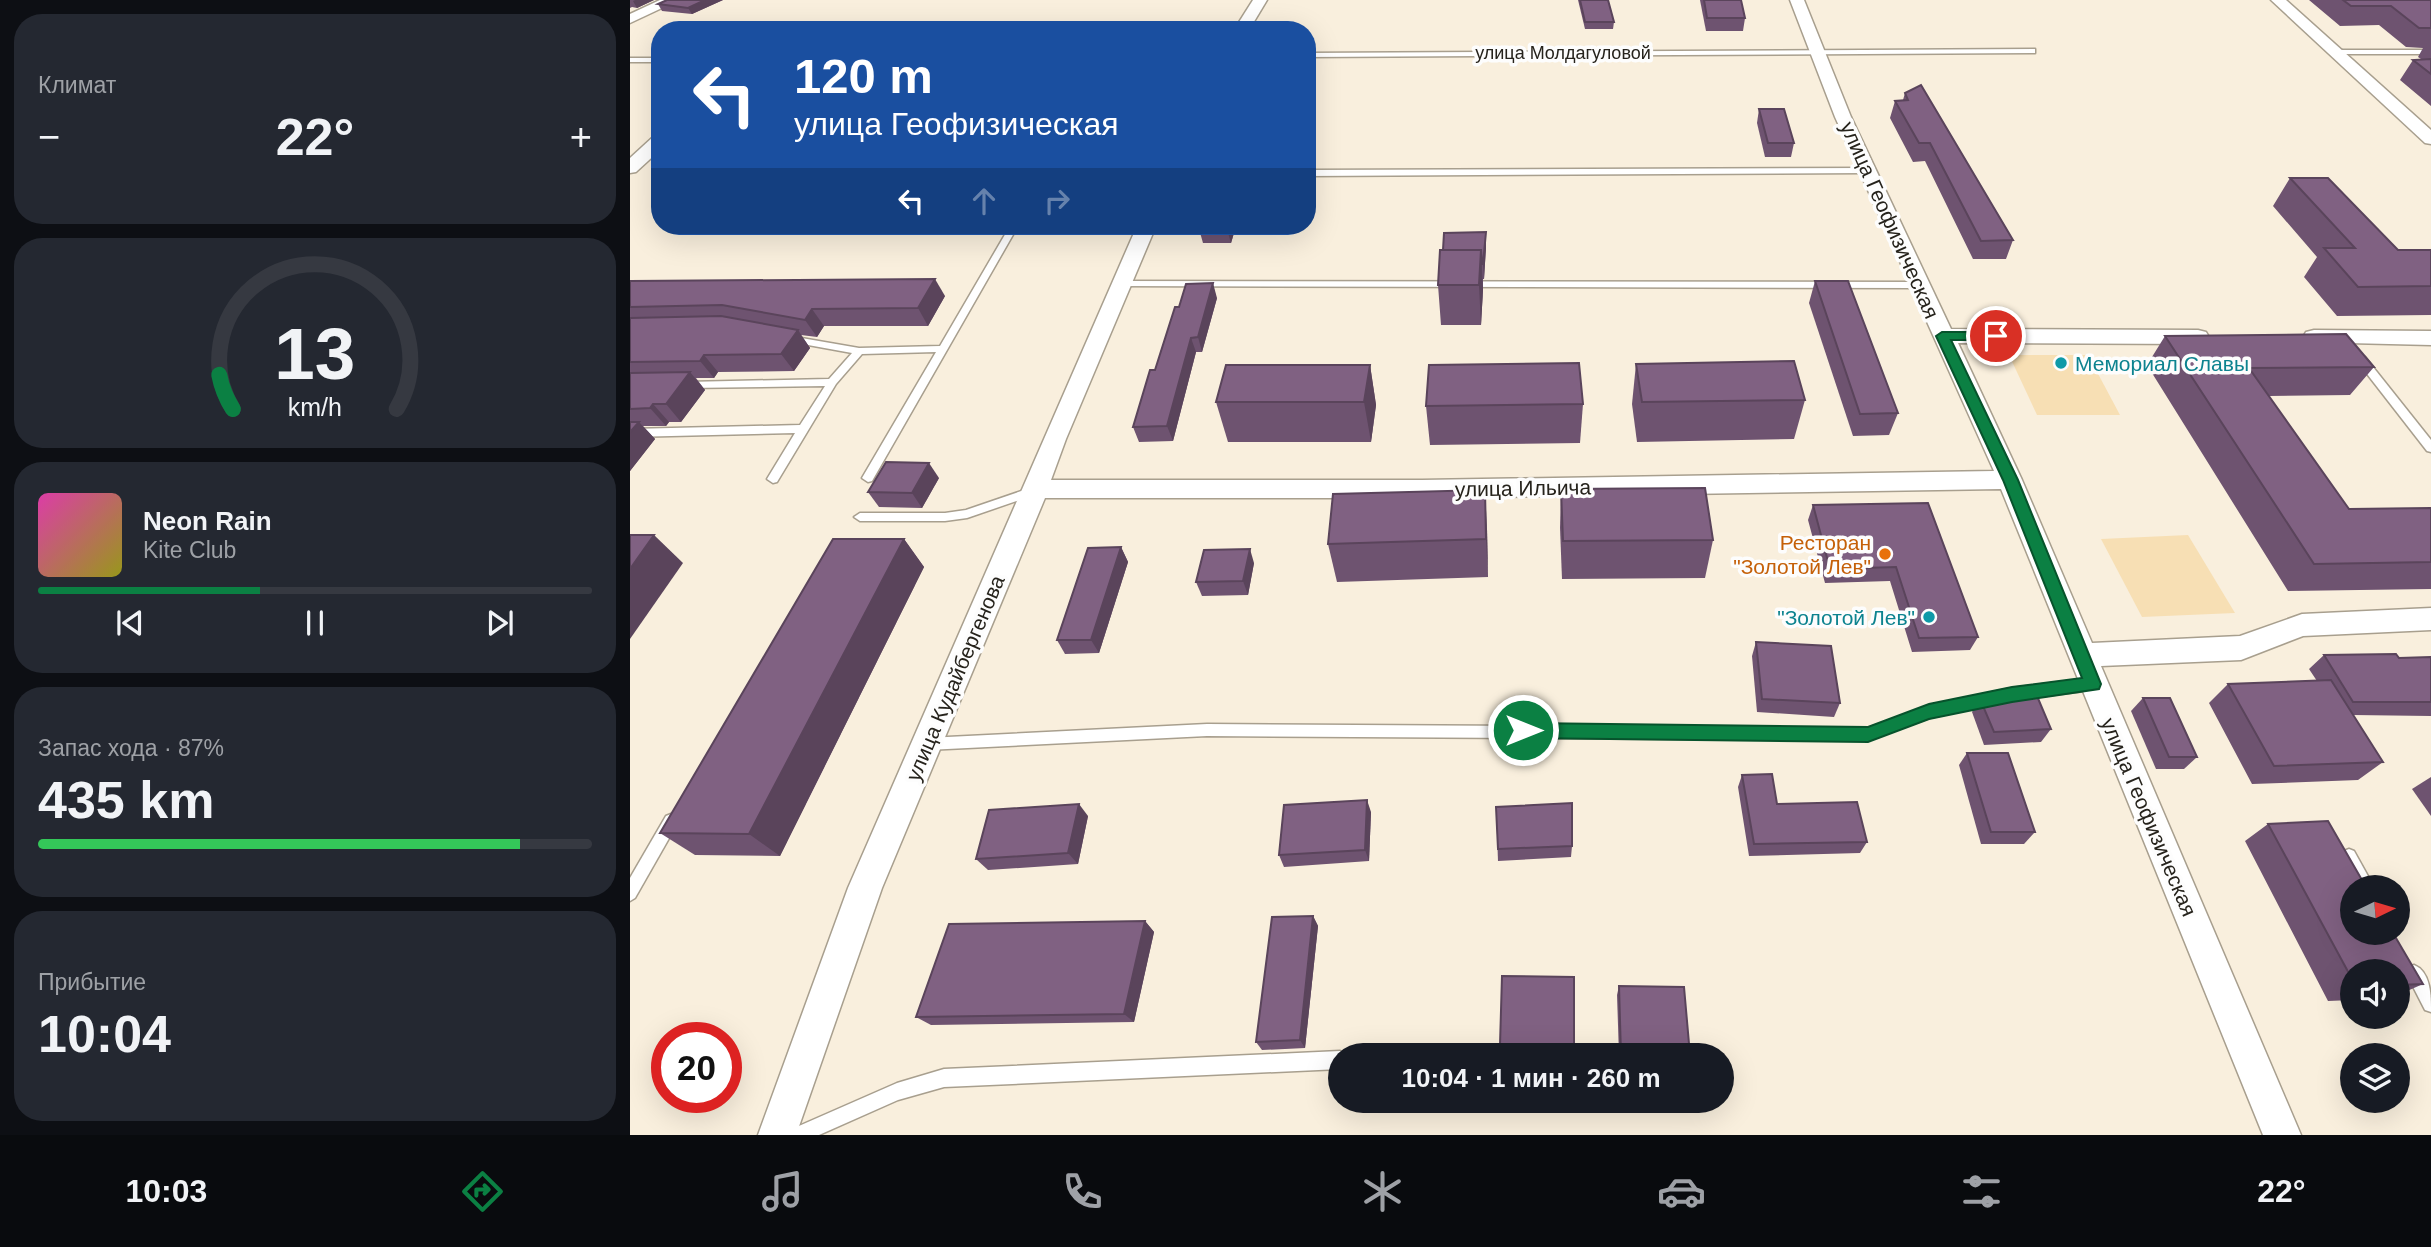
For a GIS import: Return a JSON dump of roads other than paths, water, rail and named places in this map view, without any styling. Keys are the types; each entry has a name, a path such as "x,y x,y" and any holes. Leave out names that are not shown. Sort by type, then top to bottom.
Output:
{"street":[{"path":"630,19 672,0"},
{"path":"1247,21 1260,0"},
{"name":"улица Геофизическая","path":"1797,0 1866,170 2010,480 2282,1135"},
{"path":"2278,0 2431,139"},
{"path":"630,168 651,148"},
{"name":"улица Кудайбергенова","path":"778,1135 865,888 1142,235"},
{"path":"1942,336 2219,337"},
{"path":"2288,337 2431,338"},
{"name":"улица Ильича","path":"1036,489 1422,489 2010,480"},
{"path":"2082,655 2241,648 2302,625 2431,618"}],"lane":[{"name":"улица Молдагуловой","path":"1316,55 2032,51"},
{"path":"2335,52 2431,52"},
{"path":"630,60 651,60"},
{"path":"1316,173 1866,170"},
{"path":"868,478 1009,235"},
{"path":"1121,284 1919,285"},
{"path":"773,335 859,351 943,349"},
{"path":"2344,337 2431,448"},
{"path":"773,479 832,382 859,351"},
{"path":"680,385 832,382"},
{"path":"630,433 804,429"},
{"path":"860,517 945,517 967,514 1036,489"},
{"path":"927,744 1208,730 1868,734 1929,712 2012,694 2093,684"},
{"path":"630,893 678,809"},
{"path":"2349,856 2359,875"},
{"path":"2405,956 2431,1004"},
{"path":"798,1135 897,1092 944,1078 1328,1061"}],"place":[{"name":"Мемориал Славы","path":"2061,363"},
{"name":"Ресторан \"Золотой Лев\"","path":"1885,554"},
{"name":"\"Золотой Лев\"","path":"1929,617"}]}
